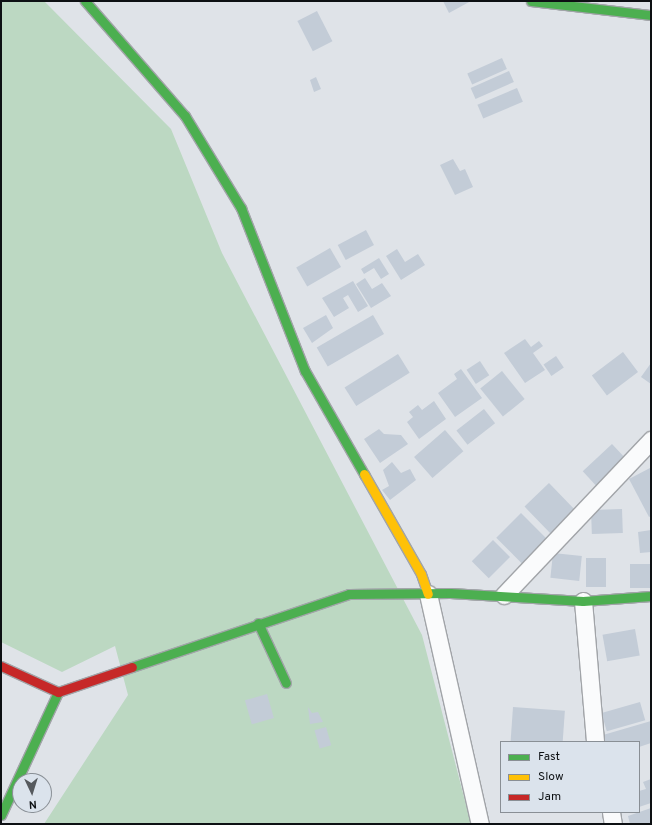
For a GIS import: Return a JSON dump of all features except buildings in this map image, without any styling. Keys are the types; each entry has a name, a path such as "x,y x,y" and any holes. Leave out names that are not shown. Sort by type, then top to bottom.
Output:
{"street":[{"path":"85,1 185,116 241,208 305,371 421,574 428,594 480,824"},
{"path":"531,1 651,15"},
{"path":"504,595 651,440"},
{"path":"1,666 58,692 258,623 349,594 504,595 583,601 651,596"},
{"path":"583,601 595,741"},
{"path":"258,623 286,683"},
{"path":"1,815 58,692"},
{"path":"610,813 613,824"}],"green space":[{"path":"1,1 44,1 171,129 222,253 422,635 471,824 44,824 128,695 115,646 62,672 1,642"}],"traffic: fast":[{"path":"85,1 185,116 241,208 305,371 364,474"},
{"path":"531,1 651,15"},
{"path":"132,667 349,594 450,593 583,601 651,596"},
{"path":"258,623 286,683"},
{"path":"1,815 58,692"}],"traffic: slow":[{"path":"364,474 421,574 428,594"}],"traffic: jam":[{"path":"1,666 58,692 132,667"}]}
